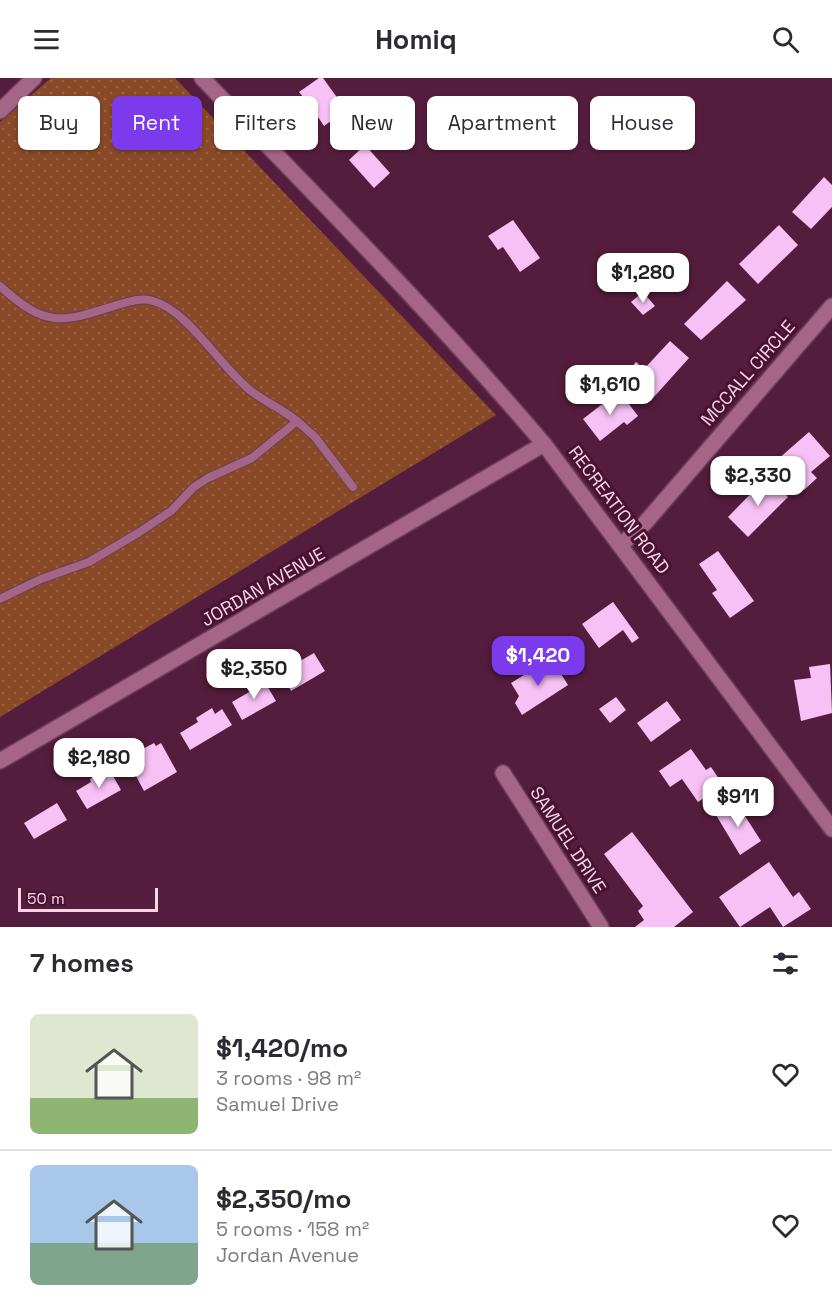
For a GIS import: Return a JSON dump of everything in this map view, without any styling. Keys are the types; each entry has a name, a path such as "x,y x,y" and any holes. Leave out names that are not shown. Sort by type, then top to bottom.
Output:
{"street":[{"path":"0,111 34,78"},
{"name":"RECREATION ROAD","path":"202,78 419,303 544,444 832,829"},
{"name":"MCCALL CIRCLE","path":"621,545 645,523 832,306"},
{"name":"JORDAN AVENUE","path":"0,761 544,444"},
{"name":"SAMUEL DRIVE","path":"503,773 601,927"}],"lane":[{"path":"0,286 33,312 51,319 86,315 133,301 147,300 162,304 189,326 251,391 297,421 315,437 353,487"},
{"path":"0,599 42,579 89,562 145,529 171,511 194,487 252,458 297,421"}],"shaded area":[{"path":"51,78 175,78 192,96 112,96 112,150 202,150 202,106 214,119 214,150 244,150 496,415 0,717 0,122 18,106 18,150 100,150 100,96 30,96"}],"building":[{"path":"319,78 323,78 336,96 330,96 330,122 324,126 318,117 318,96 302,96 299,92"},
{"path":"360,150 369,150 390,173 374,188 349,160"},
{"path":"824,177 832,185 832,207 811,229 792,212"},
{"path":"513,220 540,258 520,272 503,247 498,250 488,236"},
{"path":"779,225 798,245 758,284 739,264"},
{"path":"727,281 746,300 701,340 684,324"},
{"path":"643,292 655,306 643,315 631,302"},
{"path":"670,341 689,358 653,398 626,374 636,362 644,369"},
{"path":"619,391 638,416 627,425 624,422 600,441 583,419"},
{"path":"809,432 830,456 811,472 817,478 804,490 777,460"},
{"path":"768,476 788,497 748,537 728,517"},
{"path":"718,551 754,601 730,618 712,593 717,590 699,564"},
{"path":"613,602 639,638 632,643 623,630 599,648 582,624"},
{"path":"314,653 325,671 291,691 281,672"},
{"path":"545,662 549,670 556,666 568,685 522,715 515,703 519,696 511,683"},
{"path":"830,664 832,713 801,721 794,680 811,678 809,667"},
{"path":"263,679 276,701 242,720 232,702 251,691 249,687"},
{"path":"616,697 626,710 610,723 599,709"},
{"path":"667,701 681,720 651,742 637,723"},
{"path":"212,708 215,714 222,709 232,725 190,750 180,733 198,722 196,718"},
{"path":"154,743 156,746 161,743 177,772 144,791 128,761 138,756 137,752"},
{"path":"691,749 706,770 711,767 723,785 698,802 682,779 670,787 659,771"},
{"path":"109,769 121,790 87,809 76,791 91,782 90,779"},
{"path":"736,802 761,841 740,855 716,815"},
{"path":"57,803 67,820 34,839 24,823"},
{"path":"632,832 693,912 674,927 635,927 644,920 638,911 643,906 604,854"},
{"path":"769,862 793,897 799,892 811,909 783,927 770,907 740,927 719,897"}]}
